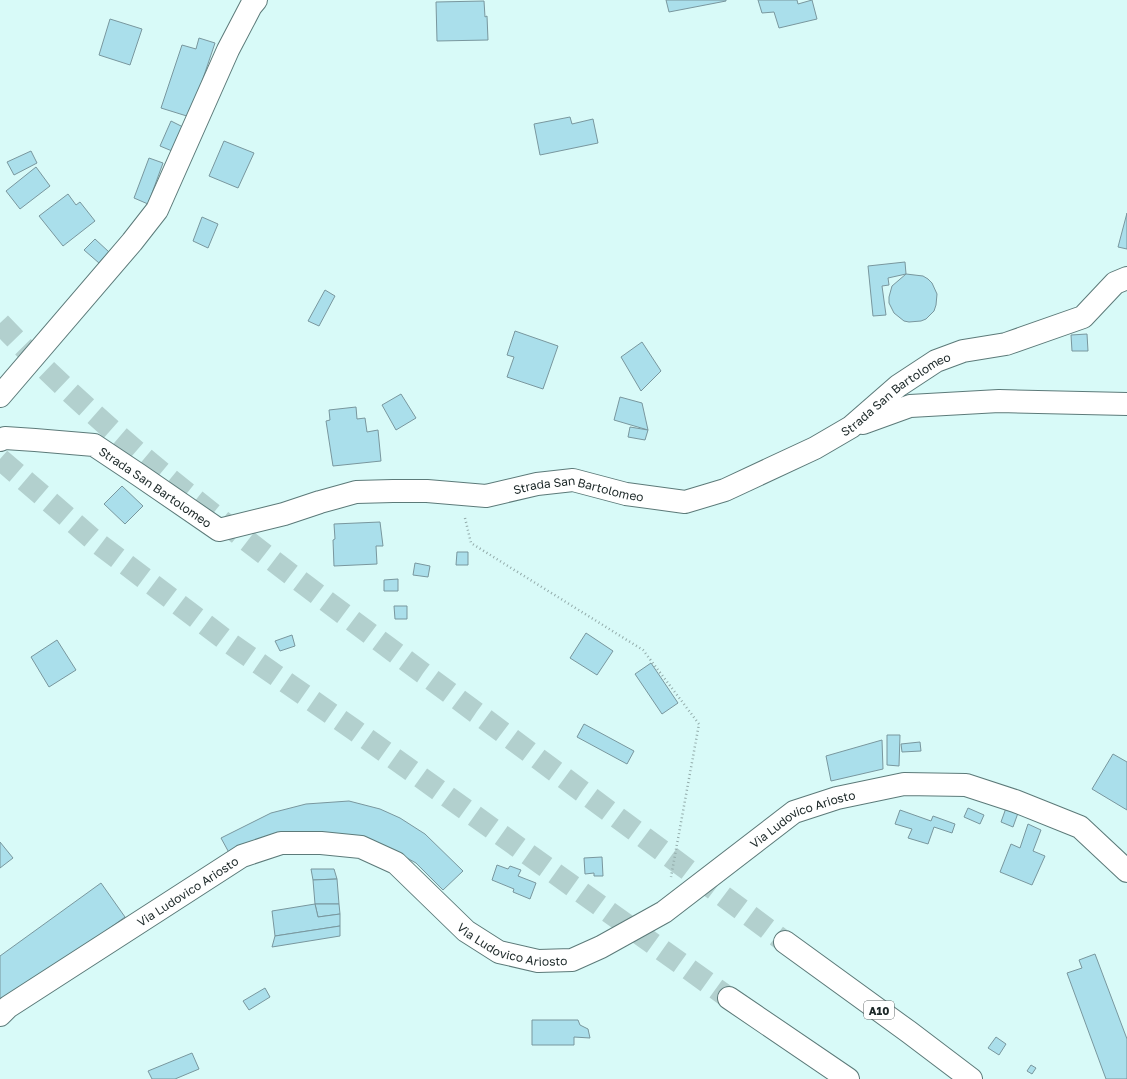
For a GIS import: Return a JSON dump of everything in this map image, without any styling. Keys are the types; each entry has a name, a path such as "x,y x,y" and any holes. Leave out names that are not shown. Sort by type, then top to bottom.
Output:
{"main road":[{"path":"0,396 132,242 157,210 228,50 251,6 256,0"},
{"name":"Strada San Bartolomeo","path":"0,440 5,438 94,445 139,474 219,530 284,514 356,492 400,491 486,496 537,484 573,480 626,494 685,502 725,490 815,448 851,427 898,386 936,361 964,351 1006,344 1083,316 1115,283 1127,278"},
{"path":"851,427 910,406 999,401 1127,404"},
{"name":"Via Ludovico Ariosto","path":"0,1015 8,1007 242,856 281,843 321,843 361,847 396,863 466,931 499,952 538,961 572,960 601,947 664,912 794,812 837,798 904,784 966,785 1015,800 1080,828 1127,871"},
{"name":"A10","path":"785,942 971,1079"},
{"path":"729,998 848,1079"}],"path":[{"path":"459,494 471,543 643,650 699,724 664,912"}],"building":[{"path":"666,0 726,0 726,1 669,12"},
{"path":"758,0 797,0 798,4 812,0 817,19 779,28 774,12 762,13"},
{"path":"484,1 485,17 487,16 488,40 437,41 436,2"},
{"path":"110,19 142,29 130,65 99,55"},
{"path":"199,38 215,43 190,117 161,108 182,45 196,49"},
{"path":"570,117 572,124 593,119 598,143 540,155 534,124"},
{"path":"171,121 183,127 172,151 160,146"},
{"path":"224,141 254,153 238,188 209,176"},
{"path":"31,151 37,163 14,175 7,162"},
{"path":"149,158 163,163 148,204 134,198"},
{"path":"36,167 50,186 20,209 6,191"},
{"path":"68,194 76,205 80,202 95,221 63,246 39,216"},
{"path":"1127,213 1127,249 1118,247"},
{"path":"202,217 218,224 208,248 193,241"},
{"path":"95,239 109,252 99,263 84,250"},
{"path":"905,262 906,274 888,278 889,285 882,286 886,315 873,316 868,266"},
{"path":"906,274 923,276 928,279 932,283 937,294 934,311 926,319 921,321 904,321 894,313 889,303 892,286"},
{"path":"325,290 335,296 319,326 308,321"},
{"path":"515,331 558,346 543,389 507,377 514,357 507,355"},
{"path":"1087,334 1088,351 1072,351 1071,335"},
{"path":"642,342 661,371 641,391 621,357"},
{"path":"401,394 416,418 396,430 382,405"},
{"path":"620,397 642,403 648,430 614,420"},
{"path":"356,407 357,419 365,418 367,432 378,430 381,461 333,466 326,421 330,420 329,410"},
{"path":"630,427 648,430 645,440 628,437"},
{"path":"122,486 143,506 125,524 104,504"},
{"path":"380,522 383,546 376,546 377,564 334,566 334,524"},
{"path":"457,552 468,552 468,565 456,565"},
{"path":"415,563 430,566 428,577 413,575"},
{"path":"398,579 398,591 384,591 384,580"},
{"path":"394,606 407,606 407,619 395,619"},
{"path":"586,633 613,651 597,675 570,658"},
{"path":"292,635 295,646 280,651 275,641"},
{"path":"57,640 76,670 49,687 31,657"},
{"path":"651,663 678,703 662,714 635,674"},
{"path":"584,724 634,751 627,764 577,737"},
{"path":"887,735 900,735 899,766 887,765"},
{"path":"882,740 883,769 831,781 826,756"},
{"path":"920,742 921,751 902,752 901,744"},
{"path":"1113,754 1127,762 1127,810 1092,789"},
{"path":"349,801 380,809 400,818 425,834 463,871 443,890 416,863 389,848 255,848 233,860 221,838 271,813 306,804"},
{"path":"968,808 984,815 980,824 964,817"},
{"path":"1006,808 1018,813 1013,827 1001,822"},
{"path":"900,810 931,821 933,816 955,824 952,833 934,827 928,844 908,838 912,829 895,824"},
{"path":"1028,824 1041,830 1033,851 1045,856 1032,885 1000,872 1011,844 1020,848"},
{"path":"0,842 13,858 0,868"},
{"path":"602,857 603,876 594,876 594,873 585,874 584,858"},
{"path":"497,865 508,869 510,866 521,870 518,876 536,883 530,899 513,892 514,889 492,880"},
{"path":"311,869 334,869 337,879 313,880"},
{"path":"337,879 339,904 315,904 313,880"},
{"path":"101,883 125,917 2,1006 0,1003 0,956"},
{"path":"315,904 339,904 340,914 318,917"},
{"path":"315,904 318,917 340,914 340,926 275,936 272,911"},
{"path":"340,926 340,936 272,947 275,936"},
{"path":"1095,954 1127,1039 1127,1079 1106,1079 1067,973 1082,968 1079,960"},
{"path":"265,988 270,997 249,1010 243,1001"},
{"path":"532,1020 578,1020 580,1025 588,1029 590,1038 574,1037 574,1045 532,1045"},
{"path":"996,1037 1006,1044 999,1055 988,1048"},
{"path":"192,1053 199,1069 175,1079 152,1079 148,1071"},
{"path":"1031,1065 1036,1068 1032,1074 1027,1071"}],"tunnel":[{"path":"0,323 43,367 88,409 182,489 230,527 377,639 785,942"},
{"path":"0,459 95,541 231,644 353,729 729,998"}]}
